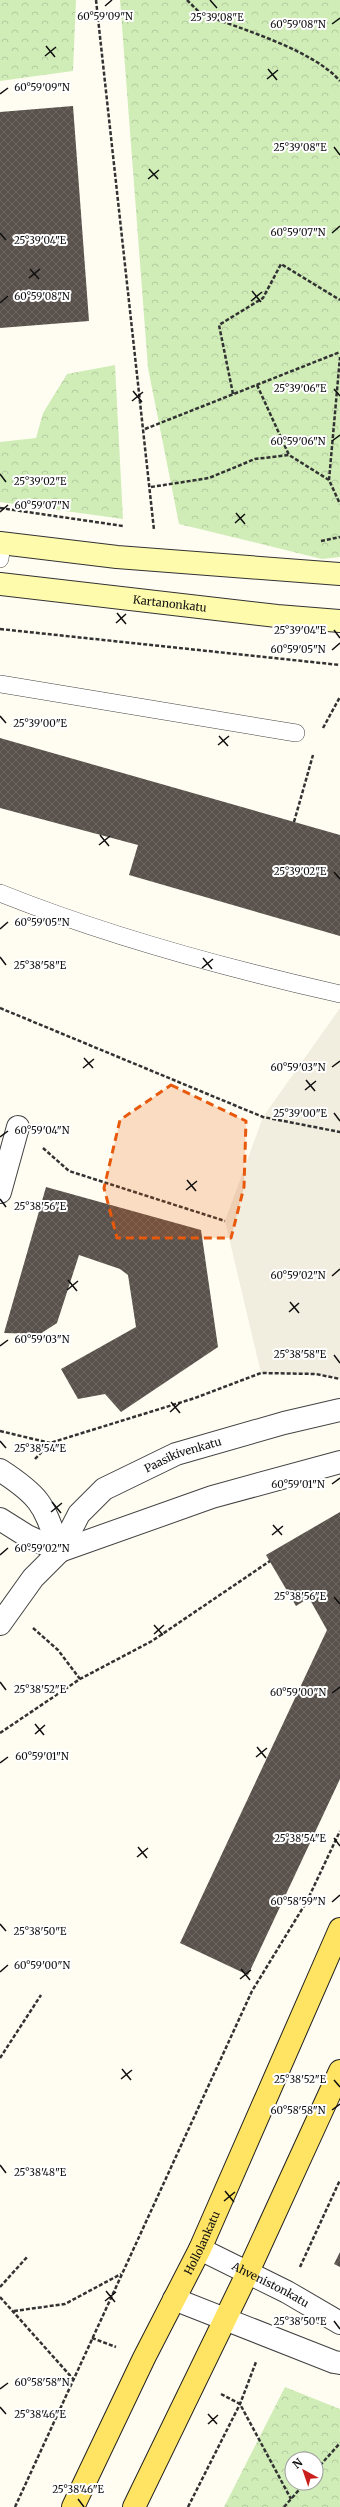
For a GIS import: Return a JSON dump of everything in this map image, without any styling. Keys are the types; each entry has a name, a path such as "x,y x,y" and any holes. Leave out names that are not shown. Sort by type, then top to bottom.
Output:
{"main road":[{"path":"1,548 340,574"},
{"name":"Kartanonkatu","path":"0,584 340,621"},
{"name":"Hollolankatu","path":"74,2507 174,2299 200,2249 340,1929"},
{"path":"134,2507 248,2272 340,2071"}],"street":[{"path":"0,1192 18,1127"},
{"name":"Paasikivenkatu","path":"6,1616 33,1578 60,1551 79,1514 104,1489 176,1454 284,1423 340,1410"},
{"name":"Paasikivenkatu","path":"60,1551 212,1497 340,1462"},
{"path":"8,1475 35,1496 45,1509 60,1551"},
{"path":"0,1519 27,1536 60,1551"},
{"name":"Ahvenistonkatu","path":"200,2249 248,2272 340,2323"},
{"path":"174,2299 225,2320 340,2363"}],"lane":[{"path":"0,684 296,733"},
{"path":"0,893 78,922 180,954 265,977 340,994"}],"path":[{"path":"96,0 145,429 154,531"},
{"path":"187,0 200,13 305,55 332,72 340,81"},
{"path":"233,394 219,325 263,298 281,264 340,300"},
{"path":"145,429 340,352"},
{"path":"340,357 330,480 340,504"},
{"path":"257,385 289,455 330,480"},
{"path":"151,487 209,478 255,459 289,455"},
{"path":"0,629 340,665"},
{"path":"321,732 340,697"},
{"path":"294,822 313,754"},
{"path":"0,1008 263,1117 340,1132"},
{"path":"18,1127 69,1171 225,1221"},
{"path":"8,1475 50,1443 195,1398 261,1374 316,1374 340,1379"},
{"path":"0,1431 50,1443"},
{"path":"0,1733 80,1679 152,1641 270,1561"},
{"path":"6,1616 58,1650 80,1679"},
{"path":"15,2507 252,1991 307,1901 340,1831"},
{"path":"0,2058 41,1995"},
{"path":"0,2287 28,2256"},
{"path":"14,2311 65,2304 121,2274"},
{"path":"0,2297 74,2380"},
{"path":"188,2507 240,2404 254,2366"},
{"path":"240,2404 291,2499"},
{"path":"324,2461 340,2443"},
{"path":"284,2507 298,2491"}],"highlighted area":[{"path":"171,1085 246,1121 244,1187 231,1238 117,1238 104,1188 120,1120"}],"green space":[{"path":"0,0 76,0 73,71 0,81"},
{"path":"120,0 340,0 340,557 322,559 179,524 148,368"},
{"path":"115,365 123,519 0,502 0,442 36,438 43,413 67,374"},
{"path":"285,2387 340,2409 340,2507 224,2507"}],"shaded area":[{"path":"340,1008 340,1379 316,1374 261,1373 225,1221 263,1117"}],"building":[{"path":"73,106 89,321 0,328 0,112"},
{"path":"0,738 340,835 340,936 129,875 138,845 0,808"},
{"path":"46,1187 201,1230 218,1347 121,1412 105,1394 78,1399 61,1369 136,1327 128,1275 120,1269 79,1255 57,1323 40,1334 4,1333"},
{"path":"340,1512 340,1779 248,1975 180,1943 327,1630 309,1598 296,1606 266,1555"},
{"path":"340,2252 340,2267 334,2264"}]}
